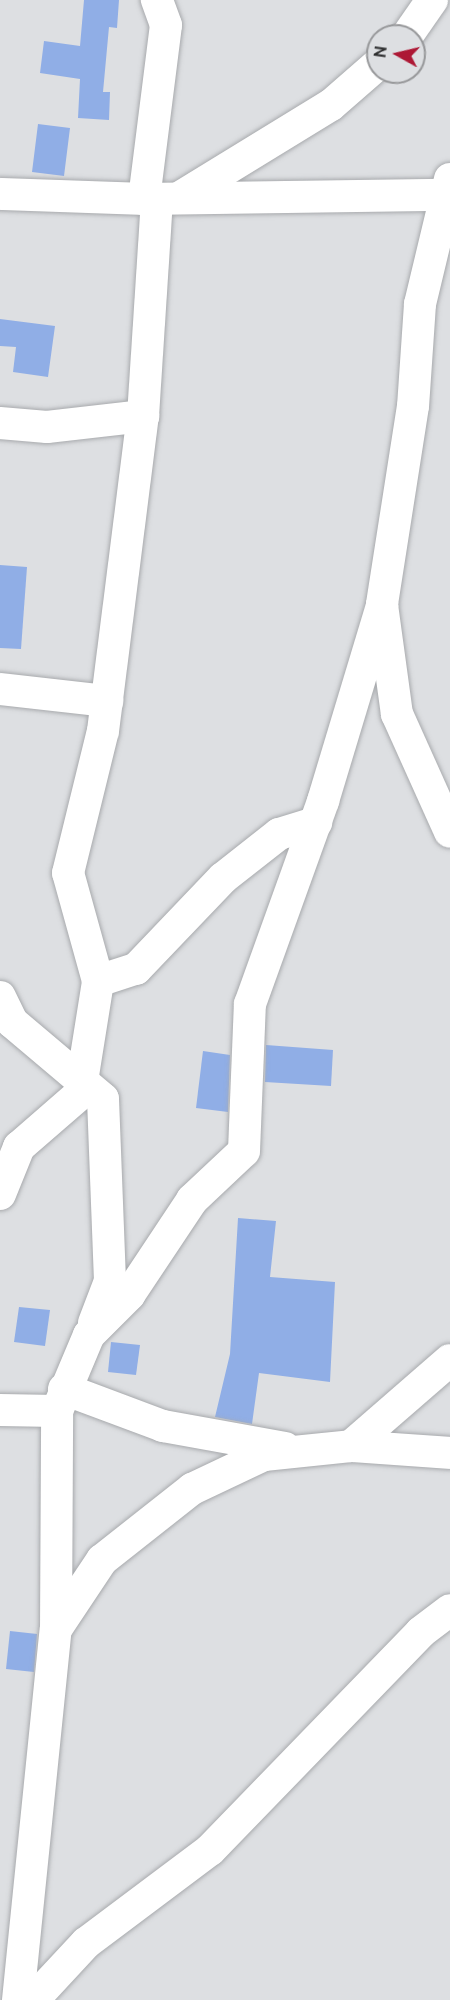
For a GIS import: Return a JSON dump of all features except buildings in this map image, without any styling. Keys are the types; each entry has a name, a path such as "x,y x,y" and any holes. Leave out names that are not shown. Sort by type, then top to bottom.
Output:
{"street":[{"path":"4,1175 19,1147 80,1094 98,981 68,873 107,701 143,416 160,198 166,25 157,0"},
{"path":"415,24 432,0"},
{"path":"160,198 331,105 366,74"},
{"path":"0,194 160,198 449,192 420,304 412,406 382,605 316,823 250,1004 244,1150 192,1200 129,1295 89,1335"},
{"path":"0,423 47,428 143,416"},
{"path":"382,605 397,714 450,832"},
{"path":"0,689 107,701"},
{"path":"98,981 136,969 223,878 279,834 316,823"},
{"path":"0,997 12,1022 81,1084 103,1099 110,1214 110,1281 60,1400 56,1629 18,2000"},
{"path":"359,1439 450,1360"},
{"path":"0,1410 60,1400 164,1426 300,1451"},
{"path":"56,1629 102,1560 192,1489 264,1455 300,1451 359,1439 450,1453"},
{"path":"33,2000 86,1943 210,1850 421,1632 450,1611"}]}
